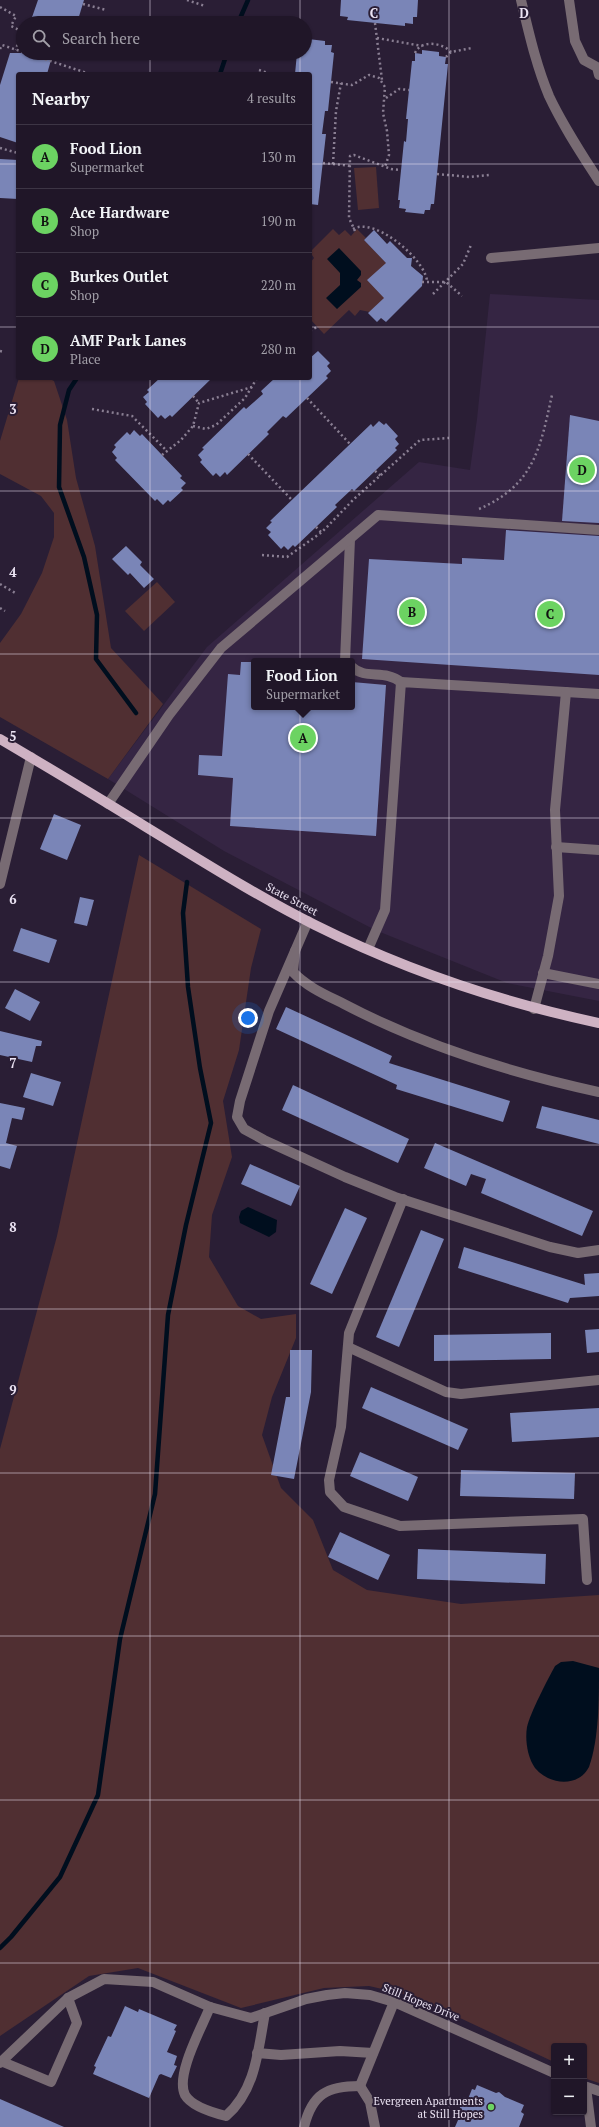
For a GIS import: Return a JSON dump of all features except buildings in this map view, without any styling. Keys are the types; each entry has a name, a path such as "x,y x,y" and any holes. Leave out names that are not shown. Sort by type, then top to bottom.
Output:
{"main road":[{"name":"State Street","path":"0,739 236,882 308,921 423,973 534,1009 599,1023"}],"street":[{"path":"521,0 533,53 550,97 570,135 599,181"},
{"path":"569,0 575,41 584,60 597,67 599,75"},
{"path":"491,258 599,248"},
{"path":"108,804 169,715 220,648 378,515 599,530"},
{"path":"345,658 350,539"},
{"path":"355,670 357,672 393,676 401,682 599,694"},
{"path":"368,949 385,910 401,682"},
{"path":"534,1009 559,896 555,810 566,692"},
{"path":"0,884 31,757"},
{"path":"556,847 599,850"},
{"path":"308,921 269,1011 240,1101 237,1117 244,1129 264,1140 345,1177 403,1199 550,1247 578,1253 599,1250"},
{"path":"295,952 293,972 302,982 365,1015 420,1039 486,1064 599,1092"},
{"path":"543,973 599,984"},
{"path":"403,1199 349,1333 341,1427 329,1480 330,1492 344,1507 400,1526 583,1519 587,1580"},
{"path":"348,1347 446,1392 461,1394 599,1380"},
{"name":"Still Hopes Drive","path":"1,2063 68,1998 104,1979 153,1982 210,2007 251,2018 306,1999 345,1993 370,1995 394,2002 551,2071"},
{"path":"1,2063 51,2082 77,2023 68,1998"},
{"path":"360,2086 394,2002"},
{"path":"210,2007 185,2069 182,2085 186,2096 213,2113 226,2116 235,2108 246,2093 253,2075 265,2013"},
{"path":"257,2053 281,2055 340,2050 373,2053"},
{"path":"304,2127 308,2112 318,2097 339,2086 360,2086"},
{"path":"360,2086 370,2102 375,2127"},
{"path":"587,2087 599,2091"},
{"path":"587,2100 591,2127"}],"path":[{"path":"187,0 205,6"},
{"path":"83,4 106,10"},
{"path":"0,7 16,16 11,26 16,28"},
{"path":"375,23 382,80 385,87 383,113 387,131 389,155 385,167"},
{"path":"376,38 422,46"},
{"path":"415,53 422,46 428,44 434,44 451,52"},
{"path":"0,49 2,46 16,50"},
{"path":"446,57 451,52 472,48"},
{"path":"46,60 84,72"},
{"path":"259,70 264,72"},
{"path":"331,82 354,84 369,75 377,76 382,80"},
{"path":"333,164 336,118 341,83"},
{"path":"385,98 399,89 409,90"},
{"path":"0,148 16,152"},
{"path":"401,170 385,167 352,155 350,166 349,218 354,230 362,226 373,227 398,242 425,270 427,282"},
{"path":"323,163 350,166"},
{"path":"437,174 470,177 489,175"},
{"path":"433,294 462,264 471,245"},
{"path":"422,282 446,282 462,296"},
{"path":"312,330 318,327"},
{"path":"0,351 4,352"},
{"path":"193,426 206,429 216,425 246,398 256,380"},
{"path":"199,403 252,387"},
{"path":"473,511 499,499 521,481 529,469 542,439 552,395"},
{"path":"193,396 199,403"},
{"path":"307,398 350,444"},
{"path":"162,455 181,440 193,426 199,403"},
{"path":"92,409 132,416 166,451"},
{"path":"262,555 287,557 322,532 354,499 420,440 449,438"},
{"path":"248,454 292,500"},
{"path":"375,471 381,476"},
{"path":"316,527 322,532"},
{"path":"0,584 16,594"},
{"path":"0,608 5,611"}],"shaded area":[{"path":"376,167 379,208 358,210 354,168"},
{"path":"333,229 339,235 345,230 351,236 357,229 366,238 364,240 400,277 388,295 370,312 360,310 355,316 349,310 324,334 312,321 312,260 314,258 312,255 312,250"},
{"path":"490,294 599,300 599,1001 507,983 375,930 224,851 108,779 207,647 419,462 470,470"},
{"path":"18,380 54,381 67,420 76,478 95,546 111,648 163,704 108,779 0,717 0,643 21,614 42,573 54,537 54,513 41,496 0,474 0,441"},
{"path":"157,582 175,602 144,631 125,611"},
{"path":"139,855 261,929 251,968 239,1050 223,1101 232,1157 212,1215 209,1257 238,1306 261,1319 296,1314 296,1338 272,1397 262,1435 281,1488 313,1520 333,1570 367,1590 461,1604 599,1595 599,2083 587,2079 587,2043 551,2043 551,2061 413,1996 369,1986 324,1988 241,2008 138,1968 89,1976 0,2036 0,1449 57,1236"}],"water":[{"path":"339,248 361,271 361,275 357,280 361,283 361,287 337,309 326,298 340,285 340,273 327,259"},
{"path":"248,1207 277,1220 276,1232 269,1237 240,1223 239,1217 241,1211"},
{"path":"573,1661 599,1668 597,1732 589,1767 584,1774 578,1778 563,1782 555,1781 541,1774 532,1764 528,1753 526,1732 532,1713 555,1666 561,1662"}],"waterway":[{"path":"241,16 248,0"},
{"path":"221,72 225,60"},
{"path":"76,380 69,390 60,425 59,487 84,557 97,615 96,659 136,713"},
{"path":"0,1948 11,1937 60,1877 98,1795 120,1639 155,1494 168,1315 186,1225 211,1123 200,1068 188,987 183,913 187,882"}],"place":[{"name":"AMF Park Lanes","path":"582,470"},
{"name":"Ace Hardware","path":"412,612"},
{"name":"Burkes Outlet","path":"550,614"},
{"name":"Food Lion","path":"303,738"},
{"name":"Evergreen Apartments at Still Hopes","path":"491,2107"}]}
